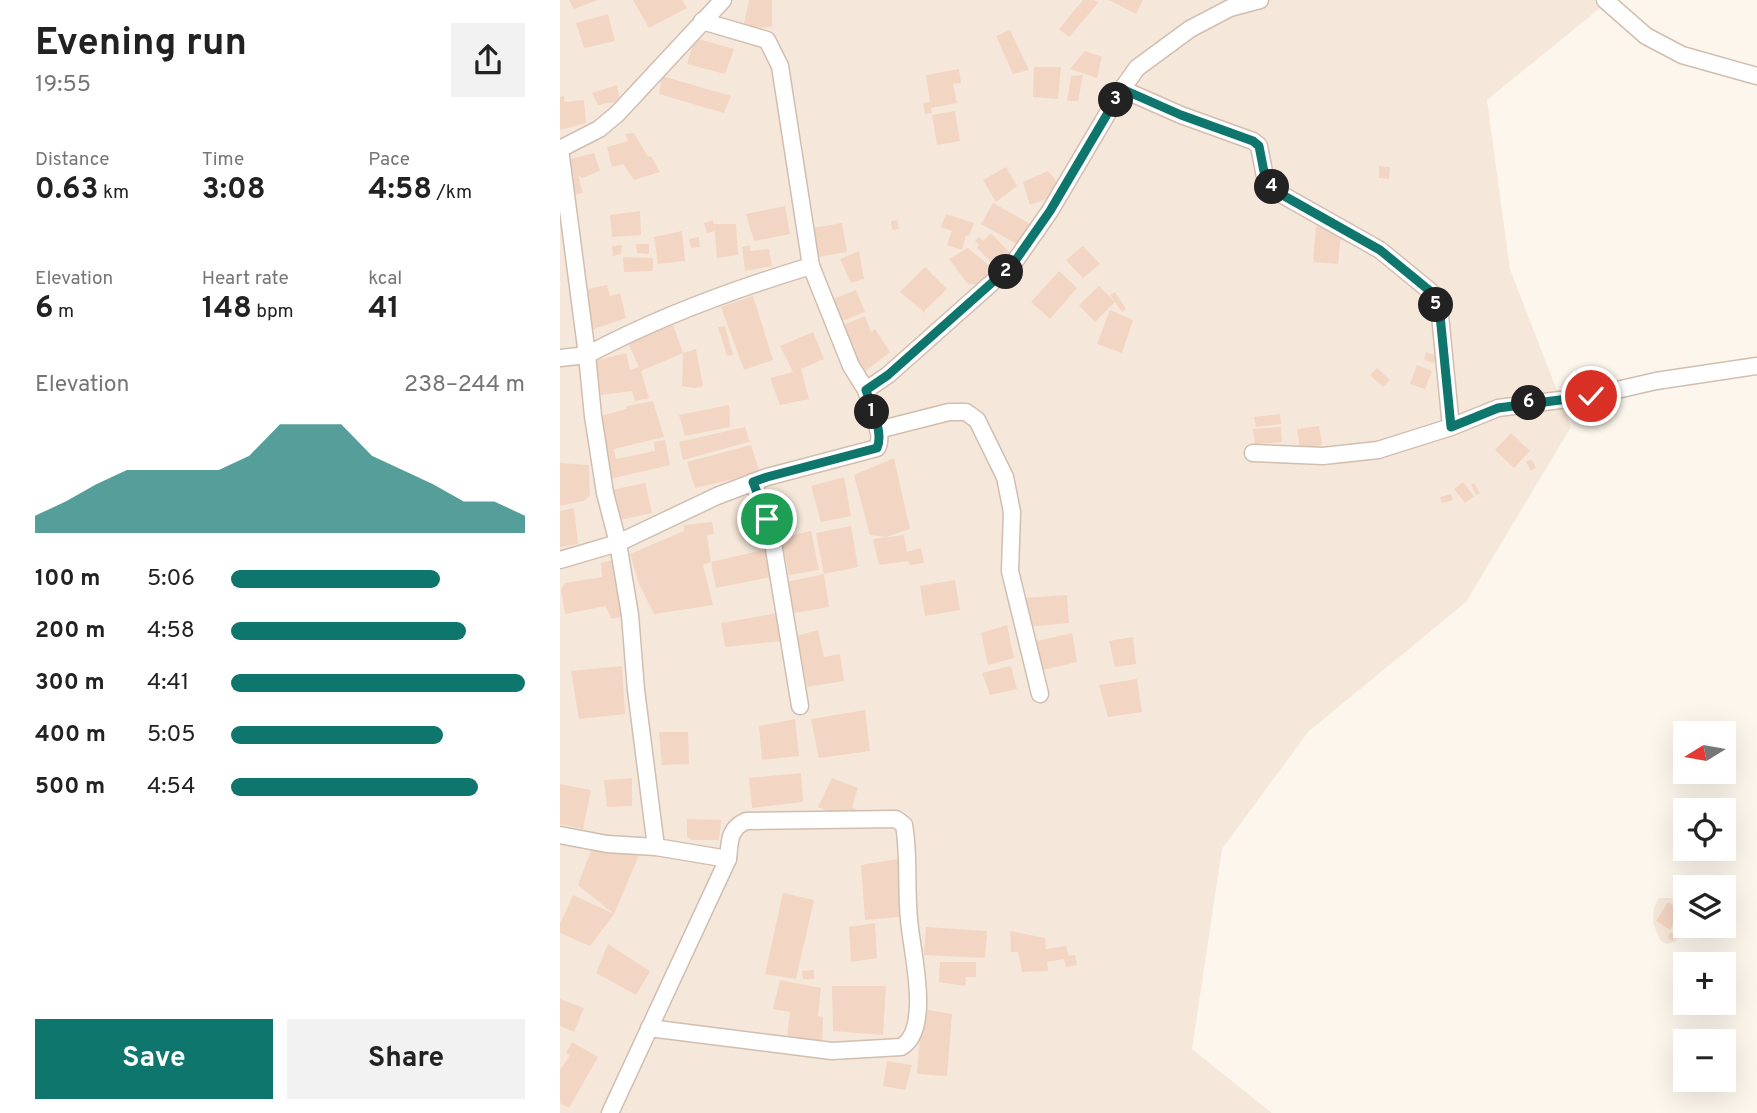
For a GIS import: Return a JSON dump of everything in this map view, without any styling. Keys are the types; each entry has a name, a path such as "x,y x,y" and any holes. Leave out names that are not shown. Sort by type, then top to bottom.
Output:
{"street":[{"path":"656,847 636,690 633,635 593,416 560,149 600,129 617,114 723,0"},
{"path":"866,390 888,375 1013,264 1050,211 1137,68 1190,29 1230,8 1260,0"},
{"path":"1605,0 1646,36 1682,55 1757,76"},
{"path":"560,559 618,543 753,482 877,448 879,443 878,430 866,390 851,366 811,265 780,66 774,51 767,40 702,21"},
{"path":"1122,89 1181,115 1253,141 1259,146 1266,182 1279,193 1380,250 1430,291 1440,315 1451,427"},
{"path":"560,358 587,355 631,331 670,315 811,265"},
{"path":"1253,453 1323,456 1378,450 1451,427 1498,408 1591,396 1656,381 1757,366"},
{"path":"878,430 949,412 966,412 977,420 1006,477 1012,512 1010,571 1040,694"},
{"path":"753,482 773,543 800,706"},
{"path":"610,1113 649,1028 728,859 730,834 736,826 746,821 896,819 904,825 909,928 917,968 918,995 913,1036 909,1043 901,1047 832,1051 649,1028"},
{"path":"560,835 607,844 656,847 728,859"}],"shaded area":[{"path":"560,0 1610,0 1487,100 1510,269 1571,427 1466,602 1308,732 1222,849 1192,1049 1272,1113 560,1113"},
{"path":"1659,898 1673,899 1673,938 1679,938 1675,942 1666,944 1660,940 1653,923 1654,907"}],"building":[{"path":"569,0 598,0 574,9"},
{"path":"633,0 682,0 687,8 649,28"},
{"path":"749,0 772,0 772,27 748,28 744,23"},
{"path":"1083,0 1094,0 1098,3 1069,37 1059,29"},
{"path":"1109,0 1143,0 1136,14"},
{"path":"608,14 615,41 584,48 576,23"},
{"path":"1010,30 1029,70 1013,74 996,36"},
{"path":"695,38 734,49 725,74 687,64"},
{"path":"1085,51 1102,57 1097,78 1070,69"},
{"path":"1034,67 1061,67 1058,99 1033,97"},
{"path":"959,69 961,83 953,84 957,103 931,108 932,113 925,114 923,103 930,102 926,75"},
{"path":"1083,75 1078,101 1067,101 1071,76"},
{"path":"662,76 731,96 724,113 659,94"},
{"path":"617,85 620,101 598,105 592,93"},
{"path":"564,96 564,102 584,100 586,123 560,130 560,97"},
{"path":"955,111 960,141 937,145 932,115"},
{"path":"634,133 660,172 634,180 623,164 612,167 607,147 628,141 625,134"},
{"path":"594,153 600,171 582,178 578,175 583,193 574,195 570,159"},
{"path":"1379,166 1390,167 1389,179 1379,178"},
{"path":"1006,167 1017,186 996,202 983,180"},
{"path":"1048,171 1060,186 1049,198 1030,205 1023,182"},
{"path":"993,203 1034,226 1022,247 981,224"},
{"path":"785,206 790,234 754,241 746,214"},
{"path":"640,211 641,235 612,237 610,215"},
{"path":"946,214 974,223 969,236 966,235 962,250 947,245 952,231 941,227"},
{"path":"713,220 715,231 707,233 704,223"},
{"path":"897,220 899,229 892,230 891,221"},
{"path":"842,223 847,252 818,257 813,228"},
{"path":"714,224 736,224 738,255 717,258"},
{"path":"1316,226 1341,234 1338,264 1313,262"},
{"path":"682,231 685,261 658,264 654,237"},
{"path":"991,233 1012,255 998,269 977,248 979,245 975,241 979,237 983,241"},
{"path":"699,237 700,247 691,248 689,239"},
{"path":"636,244 649,244 649,254 637,253"},
{"path":"622,245 621,254 613,256 612,246"},
{"path":"750,245 750,251 769,249 772,266 745,271 742,247"},
{"path":"1083,246 1100,264 1083,278 1066,260"},
{"path":"968,248 993,269 978,284 968,284 949,259"},
{"path":"859,251 864,279 851,283 840,259"},
{"path":"623,257 653,258 653,271 624,272"},
{"path":"925,267 947,289 925,313 900,292"},
{"path":"1059,271 1077,288 1050,319 1031,302"},
{"path":"607,285 610,296 620,293 626,318 591,330 578,291"},
{"path":"1099,286 1115,302 1095,322 1079,305"},
{"path":"856,290 865,312 840,322 831,300"},
{"path":"1115,292 1126,309 1122,312 1110,295"},
{"path":"753,296 773,360 744,370 721,307"},
{"path":"1110,310 1133,320 1122,353 1097,344"},
{"path":"865,316 871,332 875,329 890,352 858,377 838,327"},
{"path":"673,325 683,353 641,371 649,398 635,401 632,391 601,395 595,361 626,353 630,370 639,367 628,343"},
{"path":"725,326 733,355 727,356 718,327"},
{"path":"813,332 824,359 801,369 809,399 780,405 770,378 793,372 780,346"},
{"path":"696,349 703,386 682,386 683,353"},
{"path":"1426,352 1436,356 1434,363 1424,360"},
{"path":"1417,365 1432,371 1425,389 1410,384"},
{"path":"1377,368 1390,380 1383,387 1370,375"},
{"path":"653,401 664,437 614,449 616,459 655,451 654,442 665,440 670,465 610,479 602,452 606,451 601,416 626,409 627,406"},
{"path":"729,405 730,427 685,436 679,415"},
{"path":"1280,414 1281,424 1256,427 1254,417"},
{"path":"1319,426 1322,445 1300,449 1297,429"},
{"path":"745,427 749,440 752,441 683,460 679,442"},
{"path":"1281,427 1282,442 1255,444 1253,429"},
{"path":"1511,433 1530,451 1514,468 1495,450"},
{"path":"751,445 760,473 695,488 687,462"},
{"path":"894,458 910,529 886,537 870,535 854,475"},
{"path":"1531,459 1536,468 1531,471 1526,462"},
{"path":"560,463 589,465 590,496 583,501 560,506"},
{"path":"844,477 851,516 821,522 811,486"},
{"path":"1463,482 1474,496 1465,503 1454,489"},
{"path":"645,483 652,513 620,520 611,490"},
{"path":"1474,483 1480,493 1476,495 1471,485"},
{"path":"1451,494 1453,500 1442,503 1440,497"},
{"path":"574,508 578,544 560,547 560,511"},
{"path":"712,522 714,534 707,535 711,562 703,565 713,605 654,614 639,584 630,554 684,531 684,525"},
{"path":"851,526 858,567 824,574 816,533"},
{"path":"811,531 819,570 789,575 781,538"},
{"path":"904,535 907,552 921,548 924,563 910,565 908,561 879,565 873,539"},
{"path":"767,549 771,577 716,588 711,562"},
{"path":"616,559 630,615 611,619 606,606 565,614 561,590 565,583 602,577 601,563"},
{"path":"824,574 829,607 794,613 786,582"},
{"path":"955,580 960,610 925,616 920,586"},
{"path":"1067,595 1069,623 1028,627 1022,598"},
{"path":"778,613 781,641 725,647 721,623"},
{"path":"1007,625 1014,658 988,665 981,633"},
{"path":"818,630 824,657 840,654 844,681 807,687 796,636"},
{"path":"1072,633 1077,662 1043,670 1032,642"},
{"path":"1133,637 1136,664 1115,667 1109,641"},
{"path":"622,666 625,714 579,719 571,671"},
{"path":"1011,666 1017,689 990,695 982,673"},
{"path":"1137,679 1142,712 1108,717 1099,685"},
{"path":"865,710 870,751 819,758 811,719"},
{"path":"795,719 799,756 762,760 759,726"},
{"path":"659,732 688,732 689,764 662,765"},
{"path":"801,773 803,802 752,808 749,778"},
{"path":"632,778 632,806 607,807 604,780"},
{"path":"832,778 858,788 852,807 857,810 857,819 818,807"},
{"path":"560,784 591,790 583,829 560,824"},
{"path":"687,819 721,820 719,840 692,840 687,837"},
{"path":"592,848 639,855 614,914 578,885"},
{"path":"898,859 899,917 865,920 861,865"},
{"path":"783,893 814,900 796,979 765,974"},
{"path":"573,895 614,914 590,946 560,933 560,924"},
{"path":"1668,902 1673,905 1673,925 1670,930 1656,921"},
{"path":"875,923 877,958 851,962 849,927"},
{"path":"926,927 987,931 985,958 924,955"},
{"path":"1010,931 1045,938 1046,949 1066,946 1069,956 1075,955 1077,965 1066,967 1064,959 1047,962 1048,971 1022,972 1018,952 1011,952"},
{"path":"1671,932 1675,938 1672,941 1667,937"},
{"path":"608,944 650,971 636,995 596,973"},
{"path":"940,962 976,962 976,977 966,977 965,986 939,982"},
{"path":"814,970 814,979 803,979 802,971"},
{"path":"780,980 821,988 818,1016 823,1017 822,1044 787,1038 790,1012 773,1009"},
{"path":"832,986 886,986 883,1035 833,1031"},
{"path":"560,999 584,1008 574,1032 560,1026"},
{"path":"922,1009 952,1014 947,1076 917,1074"},
{"path":"572,1042 598,1057 569,1108 560,1103 560,1070 570,1055 566,1053"},
{"path":"887,1061 912,1065 905,1090 883,1086"}],"route":[{"path":"767,519 753,482 877,448 878,430 866,390 888,375 1013,264 1050,211 1122,89 1181,115 1253,141 1259,146 1266,182 1279,193 1380,250 1430,291 1440,315 1451,427 1498,408 1591,396"}]}
